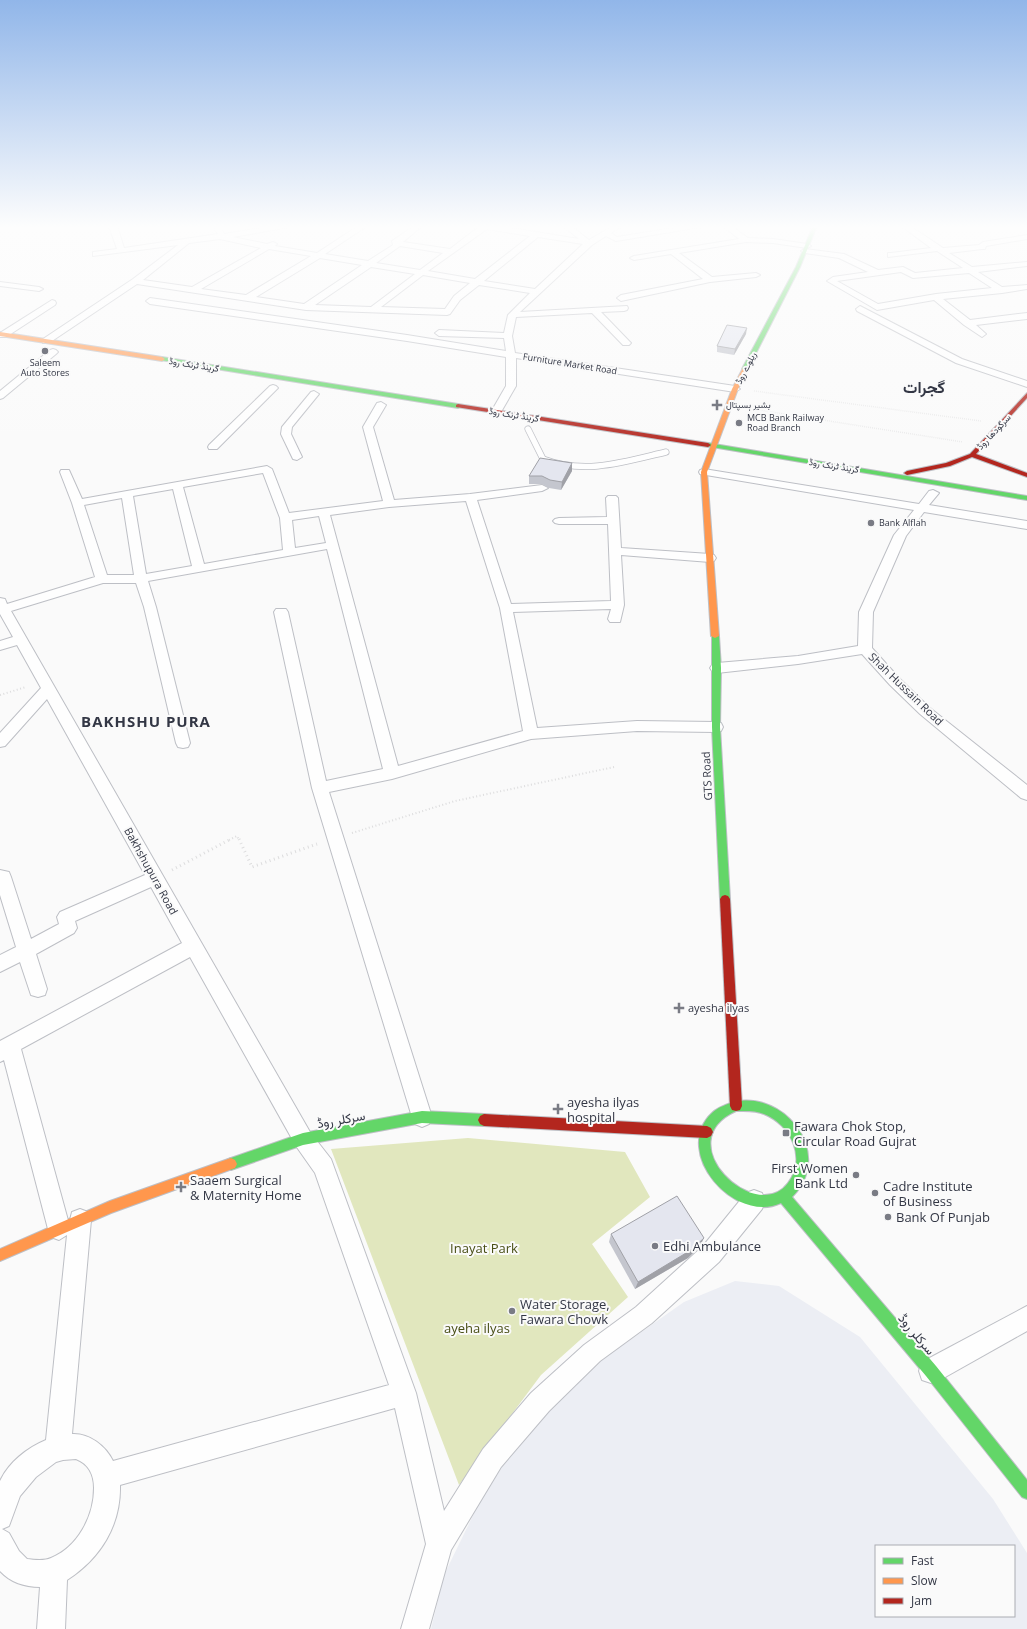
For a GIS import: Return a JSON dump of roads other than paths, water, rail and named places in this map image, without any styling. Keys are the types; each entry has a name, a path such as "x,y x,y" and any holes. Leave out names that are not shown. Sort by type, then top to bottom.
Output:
{"main road":[{"name":"ریلوے روڈ","path":"713,446 731,406 735,389 780,302"},
{"name":"گرینڈ ٹرنک روڈ","path":"1,337 46,341 713,446 1027,498"},
{"path":"1,337 57,353"},
{"path":"174,372 186,363"},
{"path":"258,385 277,388"},
{"path":"300,392 318,395"},
{"name":"سرگودھا روڈ","path":"885,474 914,472 936,468 948,465 972,455 983,445 1027,395"},
{"name":"گرینڈ ٹرنک روڈ","path":"524,429 543,432"},
{"name":"GTS Road","path":"713,446 704,472 717,668 716,726 736,1106"},
{"path":"646,449 669,452"},
{"path":"972,455 1027,475"},
{"path":"972,498 1027,507"},
{"path":"736,1106 751,1106 766,1110 781,1118 792,1130 800,1144 803,1159 801,1174 794,1187 783,1196 769,1201 754,1201 738,1196 729,1190 714,1174 707,1161 704,1146 707,1132 713,1120 723,1112 736,1106"},
{"name":"سرکلر روڈ","path":"0,1254 110,1207 303,1139 422,1117 707,1132"},
{"name":"سرکلر روڈ","path":"783,1196 1024,1483"}],"street":[{"path":"46,341 104,302"},
{"path":"157,302 435,342 511,355 511,386 496,412"},
{"path":"274,302 306,307 373,310 443,322 508,336"},
{"path":"306,307 313,302"},
{"path":"373,310 383,302"},
{"path":"435,342 443,322 455,302"},
{"path":"512,315 526,302"},
{"path":"868,302 877,307 906,302"},
{"path":"942,302 982,334"},
{"path":"1,337 52,303"},
{"path":"512,315 624,308"},
{"path":"860,309 959,362 1027,384"},
{"path":"595,311 626,344"},
{"name":"Furniture Market Road","path":"512,315 508,336 511,355 735,389"},
{"path":"967,323 1027,316"},
{"path":"0,396 57,353"},
{"path":"213,447 277,388"},
{"path":"297,457 286,434 287,427 318,395"},
{"path":"381,405 368,427 389,504"},
{"path":"78,503 267,468 286,517 290,553"},
{"path":"65,472 78,503 102,579"},
{"path":"704,472 1027,525"},
{"path":"177,484 199,569"},
{"path":"286,517 389,504 470,497 542,488"},
{"name":"Shah Hussain Road","path":"933,493 900,535 866,612 865,648 895,682 925,711 1027,794"},
{"path":"127,494 141,579 150,607 183,743"},
{"path":"470,497 506,608 531,734"},
{"path":"612,498 618,604 615,619"},
{"path":"324,513 392,773"},
{"path":"559,521 613,520"},
{"path":"1,607 102,579 141,579 332,546"},
{"path":"615,551 710,558"},
{"path":"506,608 618,604"},
{"name":"Bakhshupura Road","path":"1,607 22,639 46,686 303,1139 323,1167 404,1393 439,1544"},
{"path":"281,612 320,788 422,1117"},
{"path":"0,646 22,639"},
{"path":"717,668 798,660 865,648"},
{"path":"0,742 46,686"},
{"path":"320,788 392,773 531,734 637,726 716,726"},
{"path":"0,877 3,877 6,910 26,950 38,989"},
{"path":"0,964 68,928 66,917 155,878"},
{"path":"59,1229 5,1049 193,946"},
{"path":"415,1629 439,1544 492,1458 540,1402 592,1353 644,1315 711,1254 754,1201"},
{"path":"58,1448 80,1220"},
{"path":"931,1371 1027,1318"},
{"path":"106,1476 404,1393"},
{"path":"0,1517 10,1489 24,1470 39,1456 58,1448 75,1446 86,1449 99,1460 106,1476 108,1496 105,1512 90,1543 73,1560 54,1572 29,1574 13,1567 3,1552 0,1542"},
{"path":"51,1629 54,1572"}],"lane":[{"path":"524,429 543,459 551,463 576,467 600,467 669,452"}],"place":[{"name":"Saleem Auto Stores","path":"45,351"},
{"name":"بشیر ہسپتال","path":"717,405"},
{"name":"MCB Bank Railway Road Branch","path":"739,423"},
{"name":"Bank Alflah","path":"871,523"},
{"name":"ayesha ilyas","path":"679,1008"},
{"name":"ayesha ilyas hospital","path":"558,1109"},
{"name":"Fawara Chok Stop, Circular Road Gujrat","path":"786,1133"},
{"name":"First Women Bank Ltd","path":"856,1175"},
{"name":"Saaem Surgical & Maternity Home","path":"181,1187"},
{"name":"Cadre Institute of Business","path":"875,1193"},
{"name":"Bank Of Punjab","path":"888,1217"},
{"name":"Edhi Ambulance","path":"655,1246"},
{"name":"Water Storage, Fawara Chowk","path":"512,1311"}],"district":[{"name":"گجرات","path":"924,387"},
{"name":"BAKHSHU PURA","path":"146,722"}],"park label":[{"name":"Inayat Park","path":"484,1248"},
{"name":"ayeha ilyas","path":"477,1328"}]}
